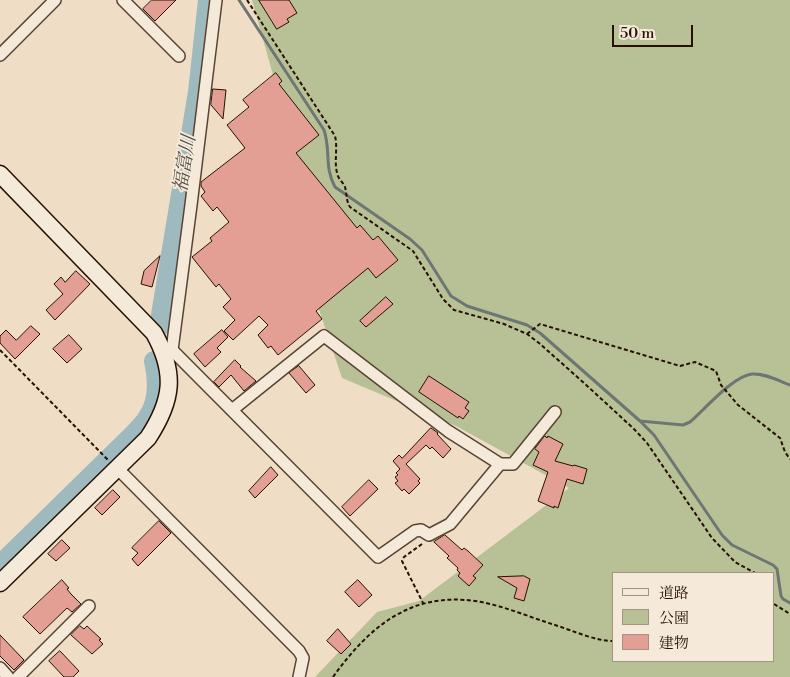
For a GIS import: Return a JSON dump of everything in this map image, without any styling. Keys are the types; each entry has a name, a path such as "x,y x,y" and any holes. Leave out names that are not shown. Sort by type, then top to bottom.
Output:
{"street":[{"path":"0,55 55,0"},
{"path":"123,0 179,56"},
{"path":"0,583 114,465 148,438 159,420 166,403 169,377 168,351 191,205 216,0"},
{"path":"0,174 154,333 168,351 232,410 378,557 415,531 420,530 430,535 450,524 500,464"},
{"path":"232,410 324,336 448,431 500,464 513,464 555,412"},
{"path":"114,465 299,651 302,658 299,677"},
{"path":"18,677 89,606"},
{"path":"0,668 8,677"}],"path":[{"path":"247,0 335,136 338,176 345,188 347,202 350,207 413,252 443,299 454,310 504,324 528,334 539,343 634,429 647,443 712,538 734,562 754,572"},
{"path":"528,334 540,324 680,366 695,362 716,372 723,388 738,405 780,438 785,452 790,458"},
{"path":"0,350 114,465"},
{"path":"423,603 402,561 404,557 422,544 430,535"},
{"path":"333,677 370,632 394,616 423,603 447,600 475,601 592,637 612,641"},
{"path":"775,605 790,614"}],"green space":[{"path":"252,0 790,0 790,677 315,677 377,612 419,601 569,488 456,426 342,378 305,268 280,100"}],"building":[{"path":"152,0 176,0 155,21 143,9"},
{"path":"259,0 289,0 297,13 287,19 289,22 277,29"},
{"path":"276,73 282,81 279,84 319,135 296,153 357,228 360,225 373,240 378,236 398,260 376,278 368,268 316,311 322,319 278,355 271,346 268,348 258,335 268,325 259,316 233,340 224,331 235,320 223,307 231,299 219,284 216,287 192,257 212,241 210,238 229,222 217,207 213,211 201,196 205,192 201,182 245,148 227,125 249,107 243,100"},
{"path":"213,89 226,90 223,119 211,105"},
{"path":"160,256 152,287 141,284 144,271"},
{"path":"76,271 90,284 55,320 46,310 63,294 54,284 61,277 65,282"},
{"path":"386,297 393,304 366,327 360,321"},
{"path":"31,326 40,334 15,359 0,343 0,336 6,330 16,340"},
{"path":"222,330 228,337 217,348 221,352 205,367 194,354"},
{"path":"69,335 82,349 67,363 53,349"},
{"path":"235,360 256,381 244,391 231,375 219,387 214,382"},
{"path":"299,366 315,385 306,393 289,373"},
{"path":"429,376 469,402 465,408 469,411 463,419 459,416 458,418 419,392"},
{"path":"431,428 438,433 451,449 443,458 432,447 430,449 426,445 406,464 420,479 418,481 420,483 409,494 404,489 402,491 395,483 398,481 395,477 398,475 396,473 400,469 393,461 399,455 402,458"},
{"path":"545,436 563,444 555,461 587,469 583,484 567,479 558,508 538,501 548,472 533,465 539,452 535,449"},
{"path":"271,467 278,475 255,498 249,491"},
{"path":"369,480 378,489 350,516 342,507"},
{"path":"113,490 120,497 102,515 95,508"},
{"path":"159,521 171,533 138,566 132,559 138,553 132,548"},
{"path":"445,535 462,550 464,548 468,551 483,565 473,576 476,578 469,586 458,576 460,573 457,570 458,568 447,558 449,556 434,542"},
{"path":"62,540 70,548 56,561 48,554"},
{"path":"524,576 530,579 524,601 514,598 517,588 498,577"},
{"path":"62,580 69,588 67,589 81,604 72,612 67,608 40,634 23,617"},
{"path":"358,580 372,595 359,607 345,592"},
{"path":"80,626 84,629 87,626 101,639 99,640 103,644 92,654 71,635"},
{"path":"338,629 351,644 341,654 327,641"},
{"path":"0,635 24,660 14,670 0,656"},
{"path":"60,651 79,671 73,677 64,677 49,661"}],"waterway":[{"name":"福富川","path":"159,327 198,92 208,0"},
{"path":"239,0 324,130 330,173 335,187 410,239 422,250 451,296 467,306 527,325 540,333 640,421 683,425 690,422 736,381 752,374 767,376 790,385"},
{"name":"福富川","path":"0,565 145,421 152,411 156,397 157,382 154,361"},
{"path":"641,422 654,435 722,535 732,545 773,565 777,569 781,596 790,603"}]}
